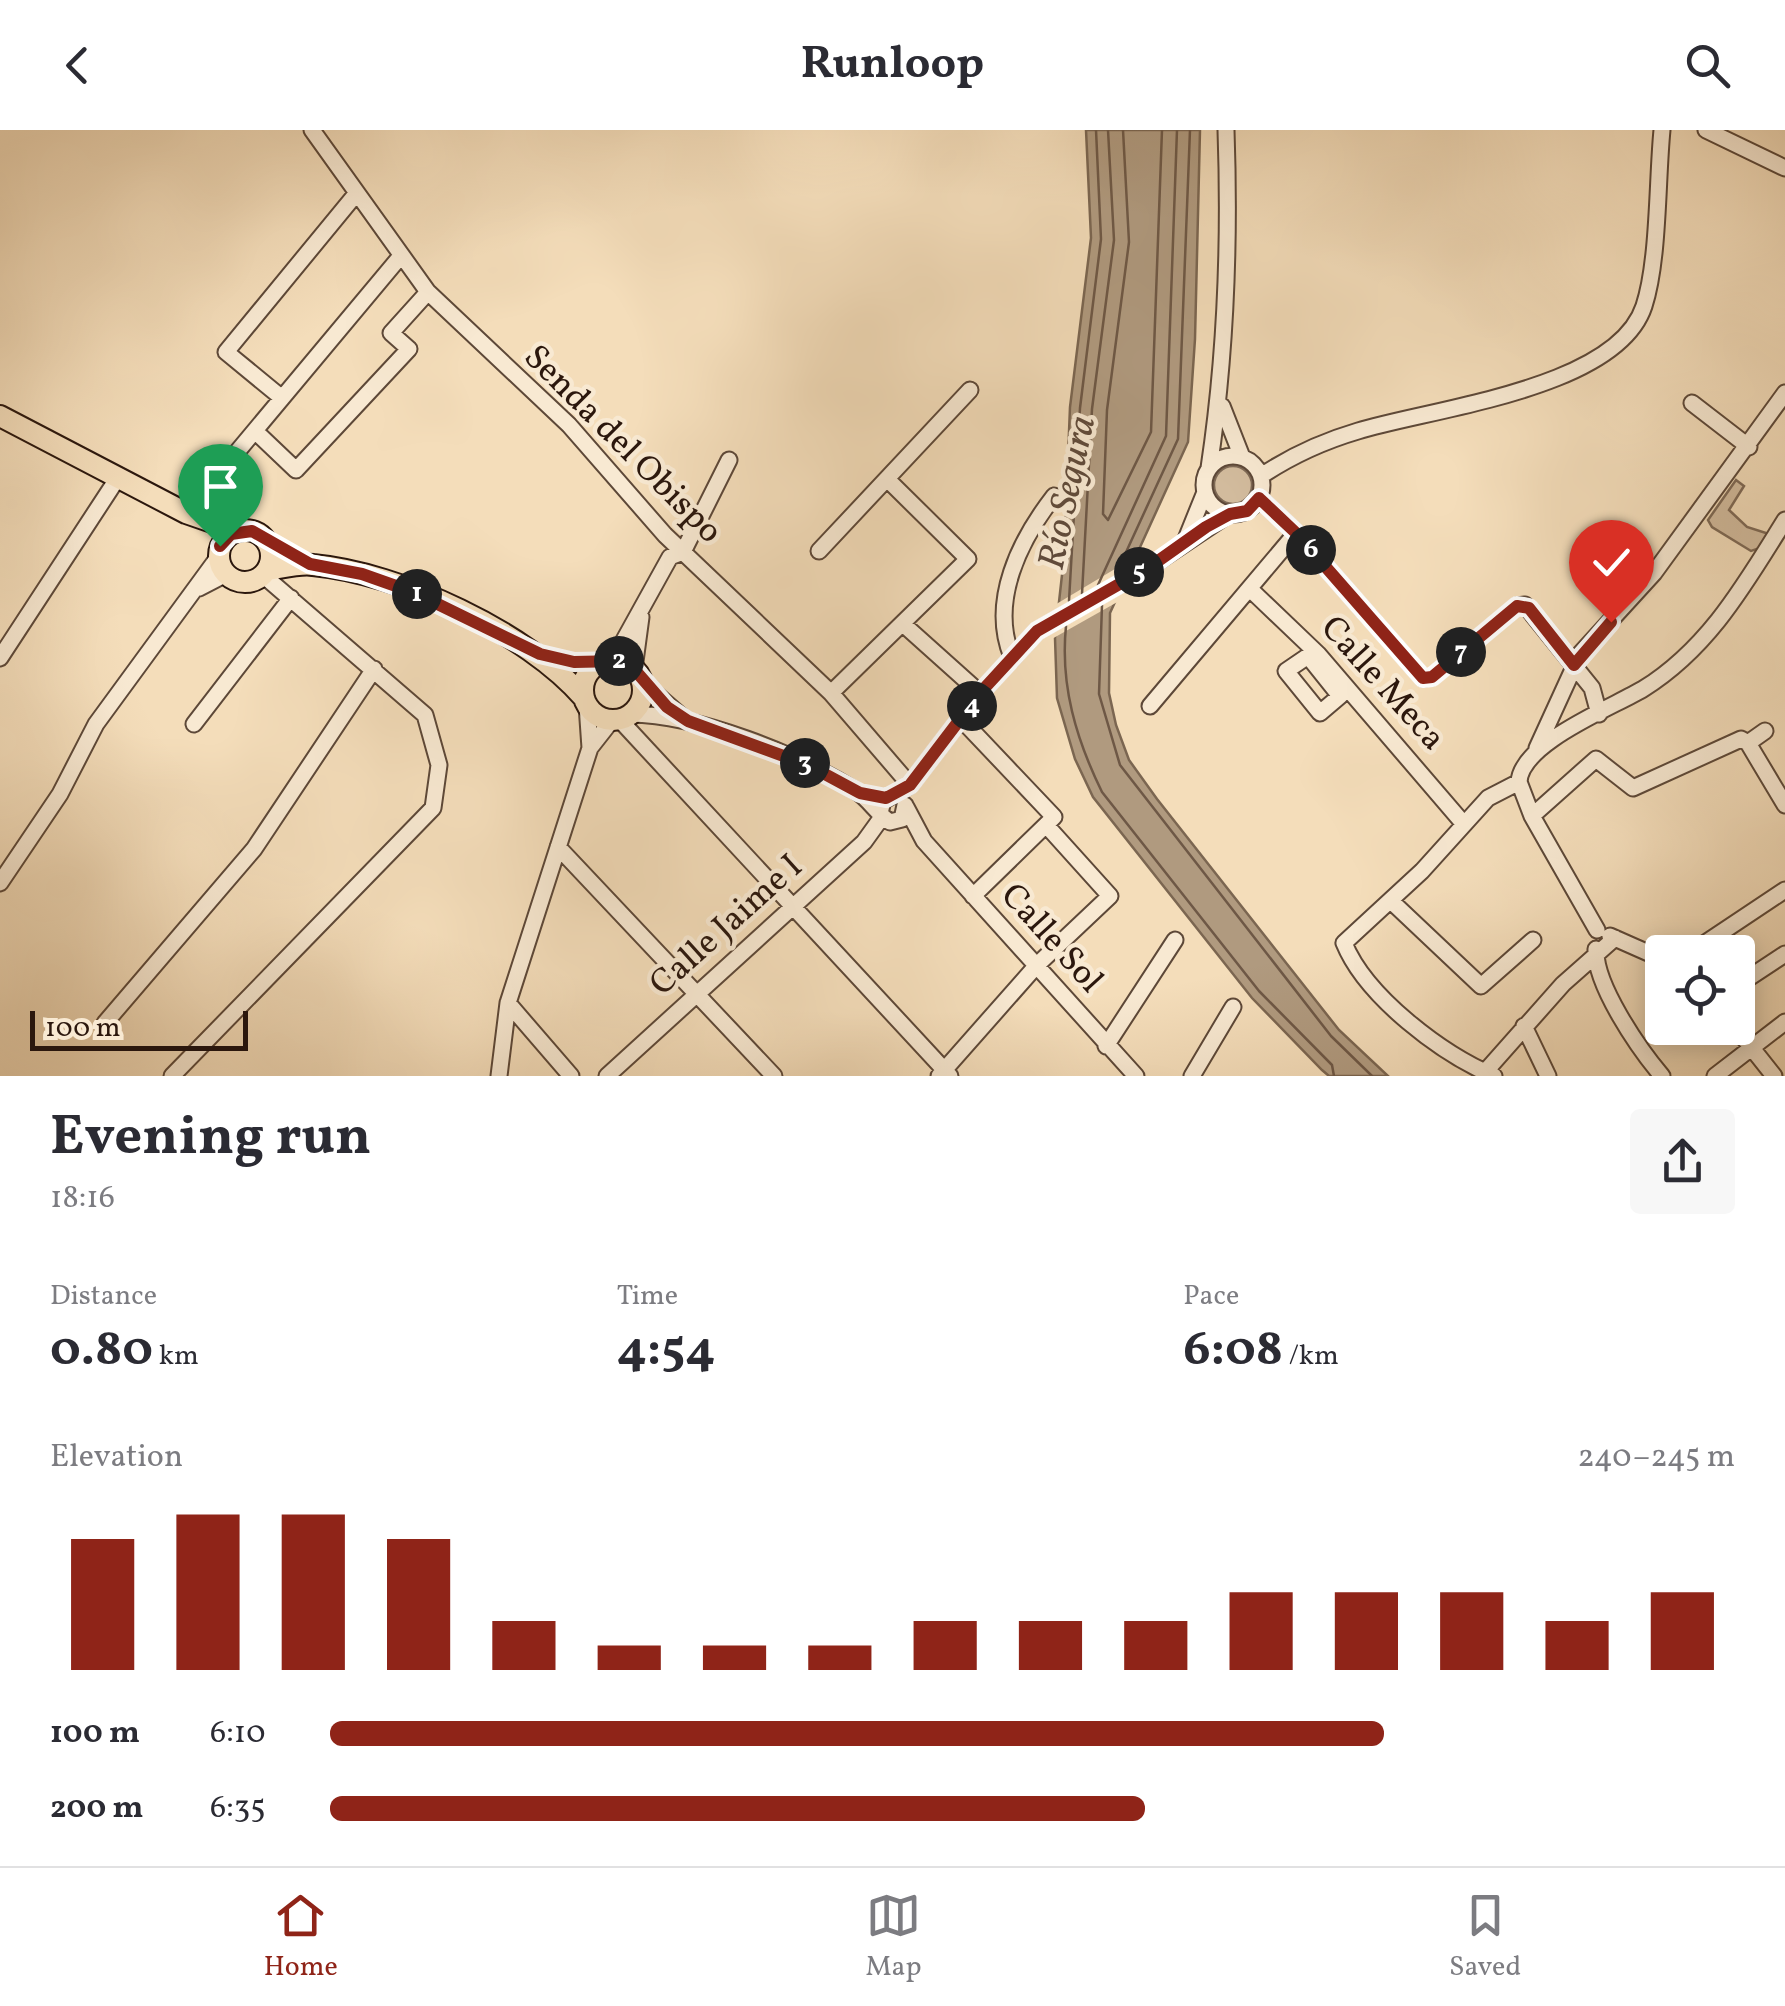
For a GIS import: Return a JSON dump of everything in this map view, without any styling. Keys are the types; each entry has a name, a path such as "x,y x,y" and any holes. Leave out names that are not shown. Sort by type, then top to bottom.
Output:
{"main road":[{"path":"0,416 186,514 248,532 310,564 362,574 413,592 540,654 606,661 638,676 641,700 620,718 585,702 540,654"},
{"path":"186,514 240,582 265,572 310,564"},
{"path":"221,562 225,539 248,532"},
{"path":"248,532 269,546 265,572"},
{"path":"585,702 587,674 606,661"}],"street":[{"name":"Senda del Obispo","path":"312,130 428,292 569,425 683,552 831,693 910,785"},
{"path":"1182,547 1205,492 1220,392 1228,266 1226,130"},
{"path":"1261,476 1334,439 1511,392 1618,345 1637,323 1648,293 1662,130"},
{"path":"1706,130 1785,168"},
{"path":"282,398 226,352 356,194"},
{"path":"186,514 400,258"},
{"path":"255,431 296,470 409,349 391,334 428,292"},
{"path":"819,551 970,390"},
{"path":"1220,392 1222,408 1242,457 1261,476"},
{"path":"1662,1076 1635,1040 1595,966 1597,930 1532,816 1519,782 1522,766 1536,748 1548,717 1575,670 1749,448 1785,393"},
{"path":"1692,402 1749,448"},
{"path":"1210,468 1224,457 1242,457"},
{"path":"606,661 641,613 670,557 683,552 730,460"},
{"path":"0,658 118,476"},
{"path":"590,748 620,718 688,721 808,765 892,808 980,693 1037,631 1151,566 1230,514 1247,511 1259,498 1261,476"},
{"path":"831,693 968,559 887,479"},
{"path":"1205,492 1214,507 1230,514"},
{"path":"1012,657 1005,640 1008,580 1016,553 1054,496"},
{"path":"1259,498 1296,533 1423,678 1432,677 1517,606 1529,608 1605,711"},
{"path":"1536,748 1605,711 1700,646 1785,520"},
{"path":"1150,706 1296,533"},
{"path":"0,882 60,794 96,724 195,590 221,562"},
{"path":"172,1076 433,808 440,765 425,715 265,572"},
{"name":"Calle Meca","path":"1250,590 1318,654 1463,824"},
{"path":"194,724 291,598"},
{"path":"641,613 638,676 688,721"},
{"path":"903,624 980,693"},
{"path":"105,1023 254,849 374,668"},
{"path":"499,1076 508,1003 590,748 585,702"},
{"path":"1548,717 1565,734"},
{"path":"620,718 944,1074 1037,965 1110,896 1046,825"},
{"path":"962,720 1054,817 972,896"},
{"path":"1748,743 1765,731"},
{"path":"1532,816 1596,759 1633,788 1742,739 1785,805"},
{"path":"1519,782 1495,792 1391,901 1344,943 1398,1011 1450,1054 1489,1074 1524,1026 1616,938"},
{"name":"Calle Jaime I","path":"607,1076 864,842 892,808"},
{"name":"Calle Sol","path":"892,808 1136,1076"},
{"path":"558,847 774,1076"},
{"path":"1715,935 1785,890"},
{"path":"1391,901 1481,986 1534,940"},
{"path":"1597,930 1645,952"},
{"path":"1106,1046 1175,940"},
{"path":"1755,974 1785,954"},
{"path":"508,1003 571,1076"},
{"path":"1192,1076 1233,1007"},
{"path":"1755,1042 1785,1022"},
{"path":"1524,1026 1548,1076"},
{"path":"1715,1076 1751,1045"},
{"path":"1753,1045 1774,1076"}],"shaded area":[{"path":"1233,466 1246,472 1252,485 1246,498 1233,504 1220,498 1214,485 1220,472"},
{"path":"1736,480 1744,486 1729,510 1747,527 1769,534 1760,548 1751,551 1712,527 1708,520"}],"water":[{"name":"Río Segura","path":"1086,130 1200,130 1195,339 1188,442 1110,613 1109,693 1116,725 1129,760 1157,799 1339,1030 1388,1076 1329,1076 1322,1070 1252,998 1093,797 1075,759 1057,698 1055,638 1064,557 1070,407 1091,238"}],"pier":[{"path":"1140,554 1121,600 1050,640 1053,606"}],"route":[{"path":"220,546 238,530 252,531 310,564 362,574 413,592 540,654 574,662 621,661 634,669 667,707 688,721 808,765 860,793 886,798 910,785 980,693 1037,631 1182,547 1206,527 1230,514 1247,511 1259,498 1296,533 1423,678 1432,677 1517,606 1529,608 1574,665 1611,622"}]}
